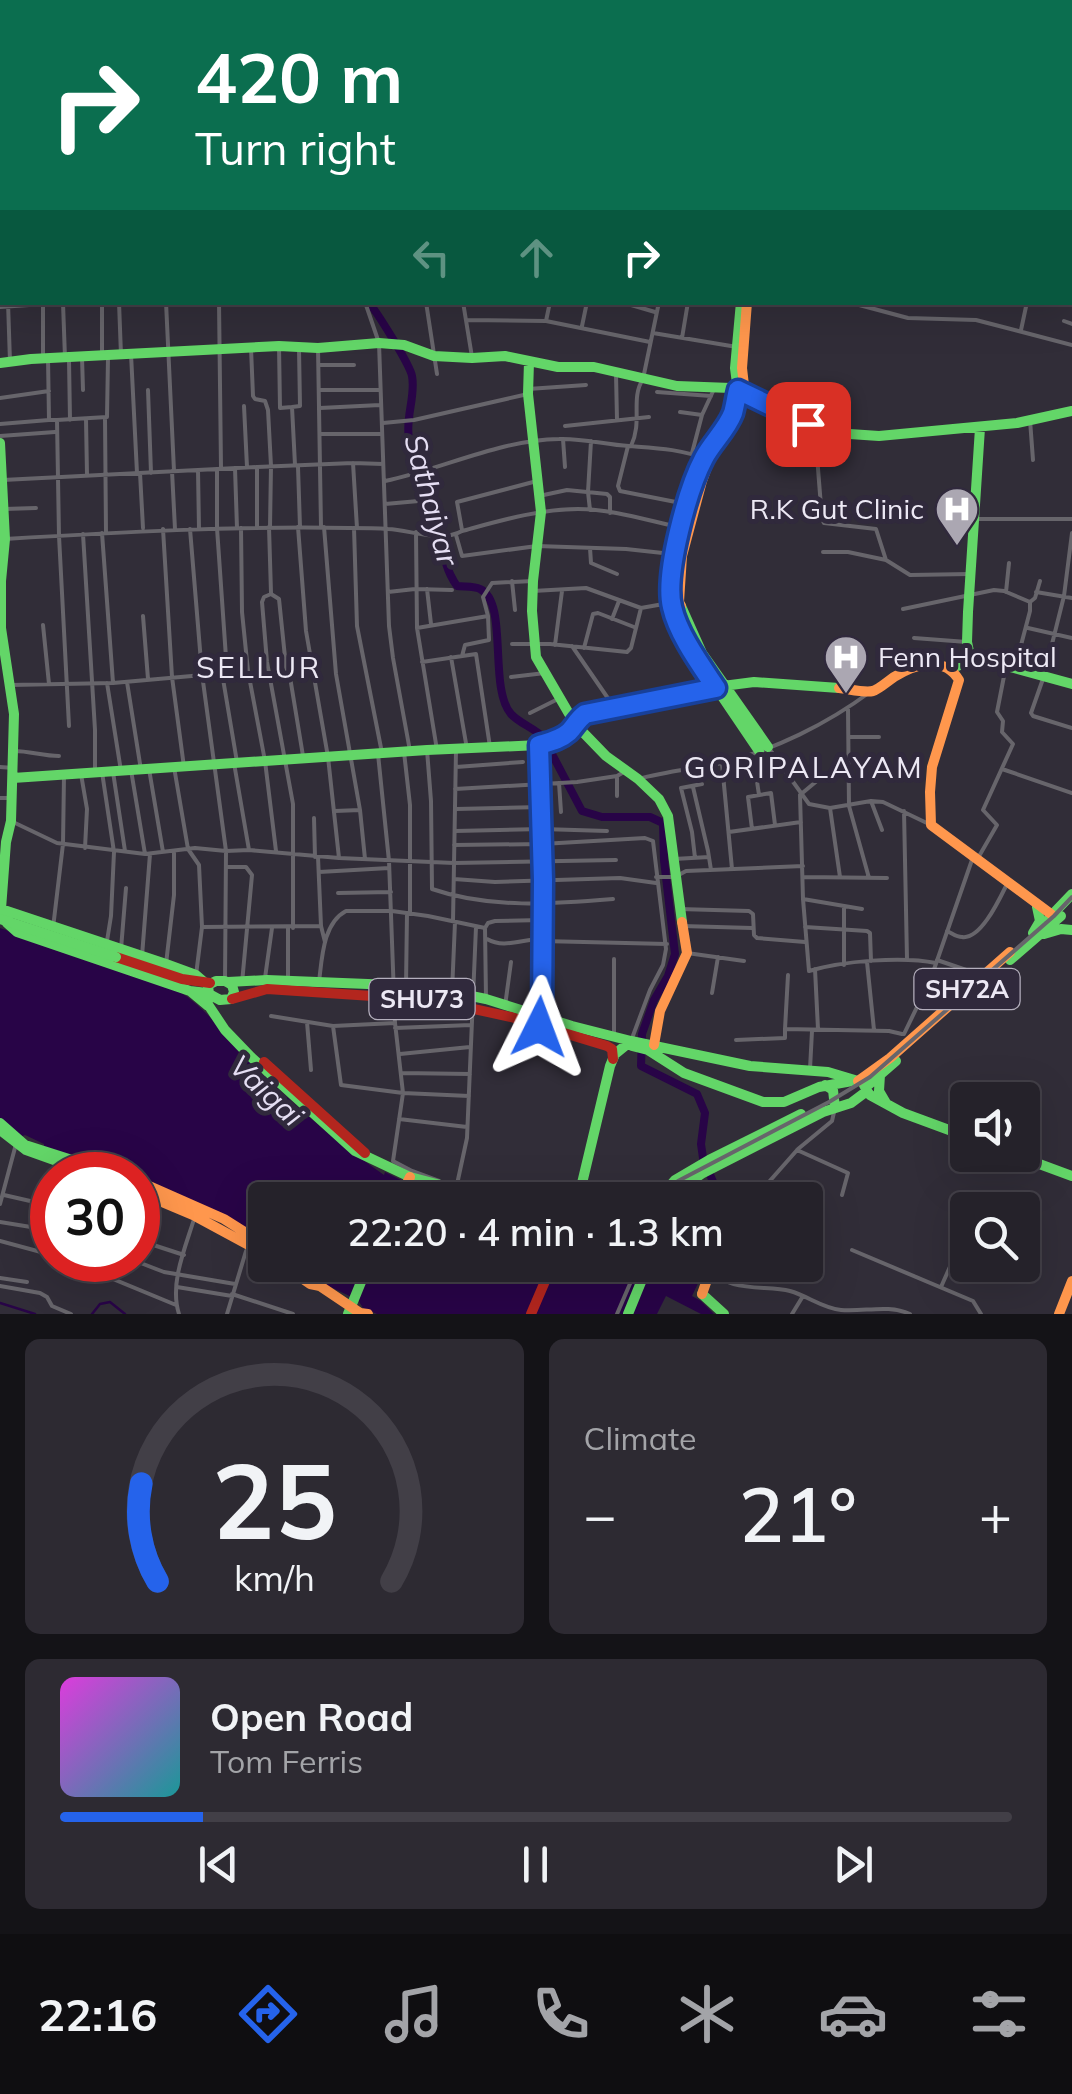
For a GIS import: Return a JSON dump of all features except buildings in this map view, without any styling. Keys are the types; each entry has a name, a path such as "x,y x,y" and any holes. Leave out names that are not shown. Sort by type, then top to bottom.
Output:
{"main road":[{"path":"742,392 735,368 743,308"},
{"path":"743,308 742,392 732,416 702,458 695,478 678,555 675,602 719,687 763,749"},
{"path":"5,363 279,346 384,344 404,345 434,356 505,356 558,367 594,367 676,386 742,392 836,434 879,436 980,428 1072,411"},
{"path":"529,362 528,391 541,512 533,586 536,657 575,724 621,774 638,779 659,799 668,816 688,953 660,1011 650,1047 684,1073 763,1102 784,1102 826,1086 863,1086"},
{"path":"970,656 969,596 980,428"},
{"path":"0,440 5,539 1,628 14,714 14,773 6,798 11,822 0,913 10,928 18,932 190,991 207,991"},
{"path":"970,656 1072,684"},
{"path":"14,773 64,775 539,745 568,733 585,714 614,707 754,682 872,691 918,665 958,666 970,656"},
{"path":"943,664 959,680 956,700 933,762 931,825 1072,928"},
{"name":"SH72A","path":"863,1086 880,1075 1072,898"},
{"path":"1033,937 1040,921 1034,902"},
{"path":"0,913 106,944 118,953 166,964 207,991 223,1018 254,1053 370,1157"},
{"name":"SHU73","path":"0,913 118,953 230,999 267,989 393,991 406,986 452,992 511,1017 622,1043 750,1066 846,1076 863,1086"},
{"path":"1033,937 1072,928"},
{"name":"SH72A","path":"863,1086 907,1037 1033,937"},
{"path":"223,1018 223,1008 234,990 226,982"},
{"name":"SHU73","path":"207,991 226,982 319,982 432,1000 505,1006 540,1022"},
{"path":"207,991 225,1030 356,1151 409,1179 424,1182"},
{"path":"582,1182 612,1059 622,1043"},
{"path":"880,1075 879,1091 886,1105"},
{"path":"826,1086 833,1090 835,1108"},
{"path":"673,1182 852,1102 863,1086"},
{"path":"863,1086 870,1095 903,1114 950,1131"},
{"path":"0,1126 16,1144 32,1152"},
{"path":"0,1126 26,1144 50,1152"},
{"path":"1040,1164 1072,1176"},
{"path":"690,1182 700,1170"},
{"path":"160,1191 224,1219 248,1234"},
{"path":"160,1201 248,1245"},
{"path":"1060,1314 1072,1281"},
{"path":"307,1282 357,1310 364,1282"},
{"path":"318,1282 320,1286"},
{"path":"531,1314 545,1282"},
{"path":"628,1314 641,1282"},
{"path":"703,1282 702,1294 721,1314"}],"street":[{"path":"0,308 8,305 5,363"},
{"path":"43,305 49,420"},
{"path":"63,305 70,420"},
{"path":"102,305 108,411 104,533 110,683 122,771 125,852"},
{"path":"119,305 143,530"},
{"path":"166,305 175,529"},
{"path":"218,305 221,349 217,528 224,673 249,850"},
{"path":"366,305 384,344 388,592 410,805 406,986"},
{"path":"426,305 437,374"},
{"path":"464,305 472,358"},
{"path":"546,320 549,305"},
{"path":"582,326 586,305"},
{"path":"628,305 656,312"},
{"path":"658,305 637,390 638,430 618,486 620,491 692,504"},
{"path":"682,338 688,305"},
{"path":"859,305 908,318 976,320 1072,345"},
{"path":"1021,330 1026,305"},
{"path":"467,320 546,320 650,342"},
{"path":"1064,322 1072,324"},
{"path":"652,333 737,347"},
{"path":"279,346 280,408 300,406 298,348"},
{"path":"251,348 253,396 265,401 268,410 271,594"},
{"path":"318,348 323,527 336,674 365,860"},
{"path":"82,357 83,390"},
{"path":"319,366 354,365"},
{"path":"616,372 617,420"},
{"path":"383,423 414,420 528,391 586,385"},
{"path":"148,390 152,472"},
{"path":"320,390 382,390"},
{"path":"0,398 49,391"},
{"path":"384,480 506,446 563,439 702,458 702,415 713,391 657,392"},
{"path":"320,408 382,405"},
{"path":"244,406 248,467"},
{"path":"292,407 306,631 328,756 339,858"},
{"path":"680,412 702,415"},
{"path":"565,426 650,417"},
{"path":"0,424 106,418"},
{"path":"86,419 88,476"},
{"path":"57,420 69,726"},
{"path":"1030,420 1034,460"},
{"path":"0,440 57,432"},
{"path":"321,434 383,434"},
{"path":"563,439 565,468"},
{"path":"590,510 591,441"},
{"path":"822,442 817,456 822,519 828,525 876,530 886,560"},
{"path":"353,463 358,626 380,753 390,868 395,1026 403,1092 392,1161 439,1182"},
{"path":"4,480 383,464"},
{"path":"256,467 257,528"},
{"path":"235,468 248,671 276,852"},
{"path":"198,470 199,528"},
{"path":"462,531 457,502 537,482"},
{"path":"539,496 567,490 610,496 610,513"},
{"path":"385,504 430,500"},
{"path":"4,509 36,508"},
{"path":"5,539 269,527 386,528 434,536 541,512 590,510 684,529"},
{"path":"974,519 1072,519"},
{"path":"163,529 179,767 188,849 199,865 207,991"},
{"path":"190,529 202,674 226,852 226,982"},
{"path":"416,532 416,628 432,750 431,887 454,895 502,902 613,899"},
{"path":"1072,533 1064,596 1032,714 1072,728"},
{"path":"83,534 92,683 148,854 142,956"},
{"path":"456,534 462,556 537,546 678,555"},
{"path":"590,548 592,565 617,574"},
{"path":"823,552 848,552 886,560 910,575 970,574"},
{"path":"1006,592 1008,563"},
{"path":"512,580 514,610"},
{"path":"462,656 465,645 488,640 483,596 492,583 512,580 562,591 586,588 640,608 675,602"},
{"path":"785,1029 889,1030 907,1037 975,857 997,826 982,810 1014,744 1002,732 1003,721 998,712 1026,628 1030,602 1040,581"},
{"path":"428,589 431,626"},
{"path":"388,592 452,590"},
{"path":"902,608 994,590 1030,602"},
{"path":"555,645 562,591"},
{"path":"1036,592 1072,598"},
{"path":"271,594 280,600 286,667 304,759"},
{"path":"271,594 262,602 267,662 293,804 288,980"},
{"path":"612,619 619,601"},
{"path":"512,644 626,652 631,648 640,608"},
{"path":"584,648 593,614 635,627"},
{"path":"143,616 148,680"},
{"path":"416,628 488,616"},
{"path":"43,625 50,684"},
{"path":"1026,628 1072,638"},
{"path":"914,638 967,642"},
{"path":"572,646 614,707"},
{"path":"422,662 477,656 490,748"},
{"path":"451,657 461,750 456,766 452,992"},
{"path":"10,685 110,683 248,671"},
{"path":"510,677 545,673"},
{"path":"106,944 126,682"},
{"path":"638,779 722,763 763,749 848,708 872,691"},
{"path":"530,713 560,698"},
{"path":"848,708 848,806 869,878"},
{"path":"849,737 879,737"},
{"path":"539,745 543,880 540,1022"},
{"path":"763,749 808,804 830,808 882,802 931,825"},
{"path":"14,751 59,756"},
{"path":"456,766 522,762"},
{"path":"722,763 732,869"},
{"path":"0,767 14,773"},
{"path":"755,768 759,795"},
{"path":"1002,769 1072,793"},
{"path":"122,771 163,852"},
{"path":"82,774 88,809 85,848"},
{"path":"456,789 577,782 621,774 616,796"},
{"path":"53,928 63,844 64,775"},
{"path":"800,795 824,775"},
{"path":"559,783 561,812"},
{"path":"695,858 681,788 702,784"},
{"path":"692,786 710,870"},
{"path":"752,828 748,797 771,793 775,826"},
{"path":"800,795 809,971 906,959 936,961 975,972 980,978"},
{"path":"872,801 882,830"},
{"path":"456,809 540,807"},
{"path":"830,808 840,877"},
{"path":"335,811 360,810"},
{"path":"904,811 906,959"},
{"path":"314,818 325,942"},
{"path":"11,822 63,844 114,852 249,850 389,861 616,860"},
{"path":"729,832 801,822"},
{"path":"455,831 607,831"},
{"path":"454,846 650,838 655,844 656,880 667,944 663,965 622,1043"},
{"path":"166,964 174,895 174,850"},
{"path":"673,859 709,858"},
{"path":"454,879 656,880 686,871 803,866"},
{"path":"226,867 246,867 251,871 242,983"},
{"path":"319,872 390,868"},
{"path":"804,876 887,878"},
{"path":"947,931 962,938 975,934 992,913 1008,882"},
{"path":"118,953 126,888"},
{"path":"338,893 391,892"},
{"path":"678,1182 870,1077 1072,898"},
{"path":"803,899 862,910"},
{"path":"844,906 844,965"},
{"path":"679,909 749,912 753,914 755,937 806,942"},
{"path":"319,982 325,942 339,914 354,910 392,911 485,928"},
{"path":"456,1182 467,1127 471,1026 487,939 485,928 495,920 542,920"},
{"path":"202,927 321,926"},
{"path":"682,926 754,928"},
{"path":"476,927 477,1001"},
{"path":"804,927 869,932 874,1030"},
{"path":"265,980 272,928"},
{"path":"487,939 507,944 521,939 667,944"},
{"path":"688,953 744,961"},
{"path":"712,994 718,958"},
{"path":"614,959 622,1043"},
{"path":"505,1006 511,962"},
{"path":"810,1070 815,1031 815,968"},
{"path":"736,1040 785,1038 788,975"},
{"path":"272,1016 333,1026 471,1026"},
{"path":"307,1022 311,1070"},
{"path":"333,1026 340,1084 469,1096"},
{"path":"398,1055 470,1047"},
{"path":"401,1073 470,1074"},
{"path":"769,1182 797,1150 832,1121 835,1108"},
{"path":"399,1119 467,1127"},
{"path":"0,1204 16,1144"},
{"path":"797,1150 848,1173 842,1195"},
{"path":"2,1194 30,1201"},
{"path":"188,1314 178,1313 176,1286 195,1216"},
{"path":"0,1222 30,1227"},
{"path":"0,1241 30,1249"},
{"path":"160,1247 184,1255"},
{"path":"852,1250 974,1301 980,1314"},
{"path":"227,1314 246,1251"},
{"path":"941,1287 950,1267"},
{"path":"160,1271 235,1284"},
{"path":"0,1278 27,1282"},
{"path":"123,1282 176,1305"},
{"path":"618,1314 631,1282"},
{"path":"730,1282 788,1290 839,1310 896,1308 910,1314"},
{"path":"0,1286 40,1292 52,1306 71,1314"},
{"path":"176,1286 232,1295 293,1314"},
{"path":"792,1314 803,1296"}],"water":[{"name":"Vaigai","path":"0,928 184,994 301,1109 384,1175 385,1172 405,1182 248,1182 248,1230 160,1188 160,1152 60,1152 25,1135 20,1137 0,1119"},
{"path":"699,1282 692,1296 714,1314 701,1314 666,1296 657,1314 377,1314 322,1283"}],"waterway":[{"name":"Sathaiyar","path":"370,305 412,376 409,438 437,519 448,570 457,586 480,589 489,597 494,610 504,702 511,714 543,737 582,811 602,817 650,817 663,823 675,954 642,1034 641,1066 697,1094 705,1113 703,1158 713,1182"},
{"path":"92,1314 100,1304 110,1302 125,1314"},
{"path":"0,1303 35,1314"}],"traffic: fast":[{"path":"741,305 735,368 738,391 732,416 695,478 672,564 671,602 694,655 759,751"},
{"path":"0,363 379,343 404,345 434,356 505,356 558,367 594,367 677,386 731,388 835,433 879,436 1017,423 1072,411"},
{"path":"529,362 528,394 541,512 533,581 536,657 575,724 606,756 659,799 668,816 682,922"},
{"path":"980,428 968,612 970,656 1072,684"},
{"path":"0,443 5,539 1,628 14,714 11,821 1,909 7,923 17,932 190,991 207,993"},
{"path":"681,606 702,653 768,747"},
{"path":"950,665 958,666 970,656"},
{"path":"13,778 539,745 566,735 585,714 723,686 754,682 839,688"},
{"path":"1049,918 1072,894"},
{"path":"1033,933 1040,921 1037,907"},
{"path":"1,909 166,964 203,981"},
{"path":"1010,960 1061,916"},
{"path":"0,919 116,957"},
{"path":"1044,934 1072,930"},
{"path":"216,981 232,985 231,999 220,1000 209,994 208,985 216,981"},
{"path":"228,982 393,985 452,992 631,1041"},
{"path":"190,991 208,1006"},
{"path":"211,995 207,1003 225,1030 355,1151 429,1182"},
{"path":"582,1182 610,1066 615,1054 631,1041 750,1066 828,1072 858,1081"},
{"path":"632,1046 648,1050 684,1073 763,1102 784,1102 819,1087 852,1081"},
{"path":"866,1087 896,1061"},
{"path":"880,1075 879,1091 886,1103"},
{"path":"690,1182 823,1112 851,1103 867,1091 863,1083"},
{"path":"825,1085 833,1090 835,1108"},
{"path":"867,1091 903,1113 950,1130"},
{"path":"673,1182 801,1114"},
{"path":"0,1123 25,1145 47,1152"},
{"path":"0,1130 32,1152"},
{"path":"1040,1164 1072,1176"},
{"path":"318,1282 320,1286"},
{"path":"348,1314 361,1282"},
{"path":"628,1314 641,1282"},
{"path":"702,1294 724,1314"}],"traffic: slow":[{"path":"681,606 682,556 702,481 709,462 737,420 745,394 742,368 747,305"},
{"path":"839,688 873,691 902,672 929,664 953,672 959,680 932,767 931,825 1051,914"},
{"path":"654,1045 660,1011 687,953 682,922"},
{"path":"858,1081 890,1058 1010,952"},
{"path":"408,1182 410,1177"},
{"path":"160,1191 224,1219 248,1234"},
{"path":"160,1201 248,1245"},
{"path":"1059,1314 1072,1281"},
{"path":"307,1282 368,1314"},
{"path":"702,1294 706,1282"}],"traffic: jam":[{"path":"116,957 182,979 210,983"},
{"path":"232,999 267,989 432,1000 511,1017 607,1046 612,1049 613,1059"},
{"path":"264,1062 365,1153"},
{"path":"531,1314 545,1282"}],"place":[{"name":"R.K Gut Clinic","path":"957,547"},
{"name":"Fenn Hospital","path":"846,695"}],"district":[{"name":"SELLUR","path":"259,668"},
{"name":"GORIPALAYAM","path":"804,768"}],"route":[{"path":"539,1027 543,902 539,745 568,733 585,714 716,688 694,655 671,602 672,564 695,478 732,416 738,390 808,424"}]}
